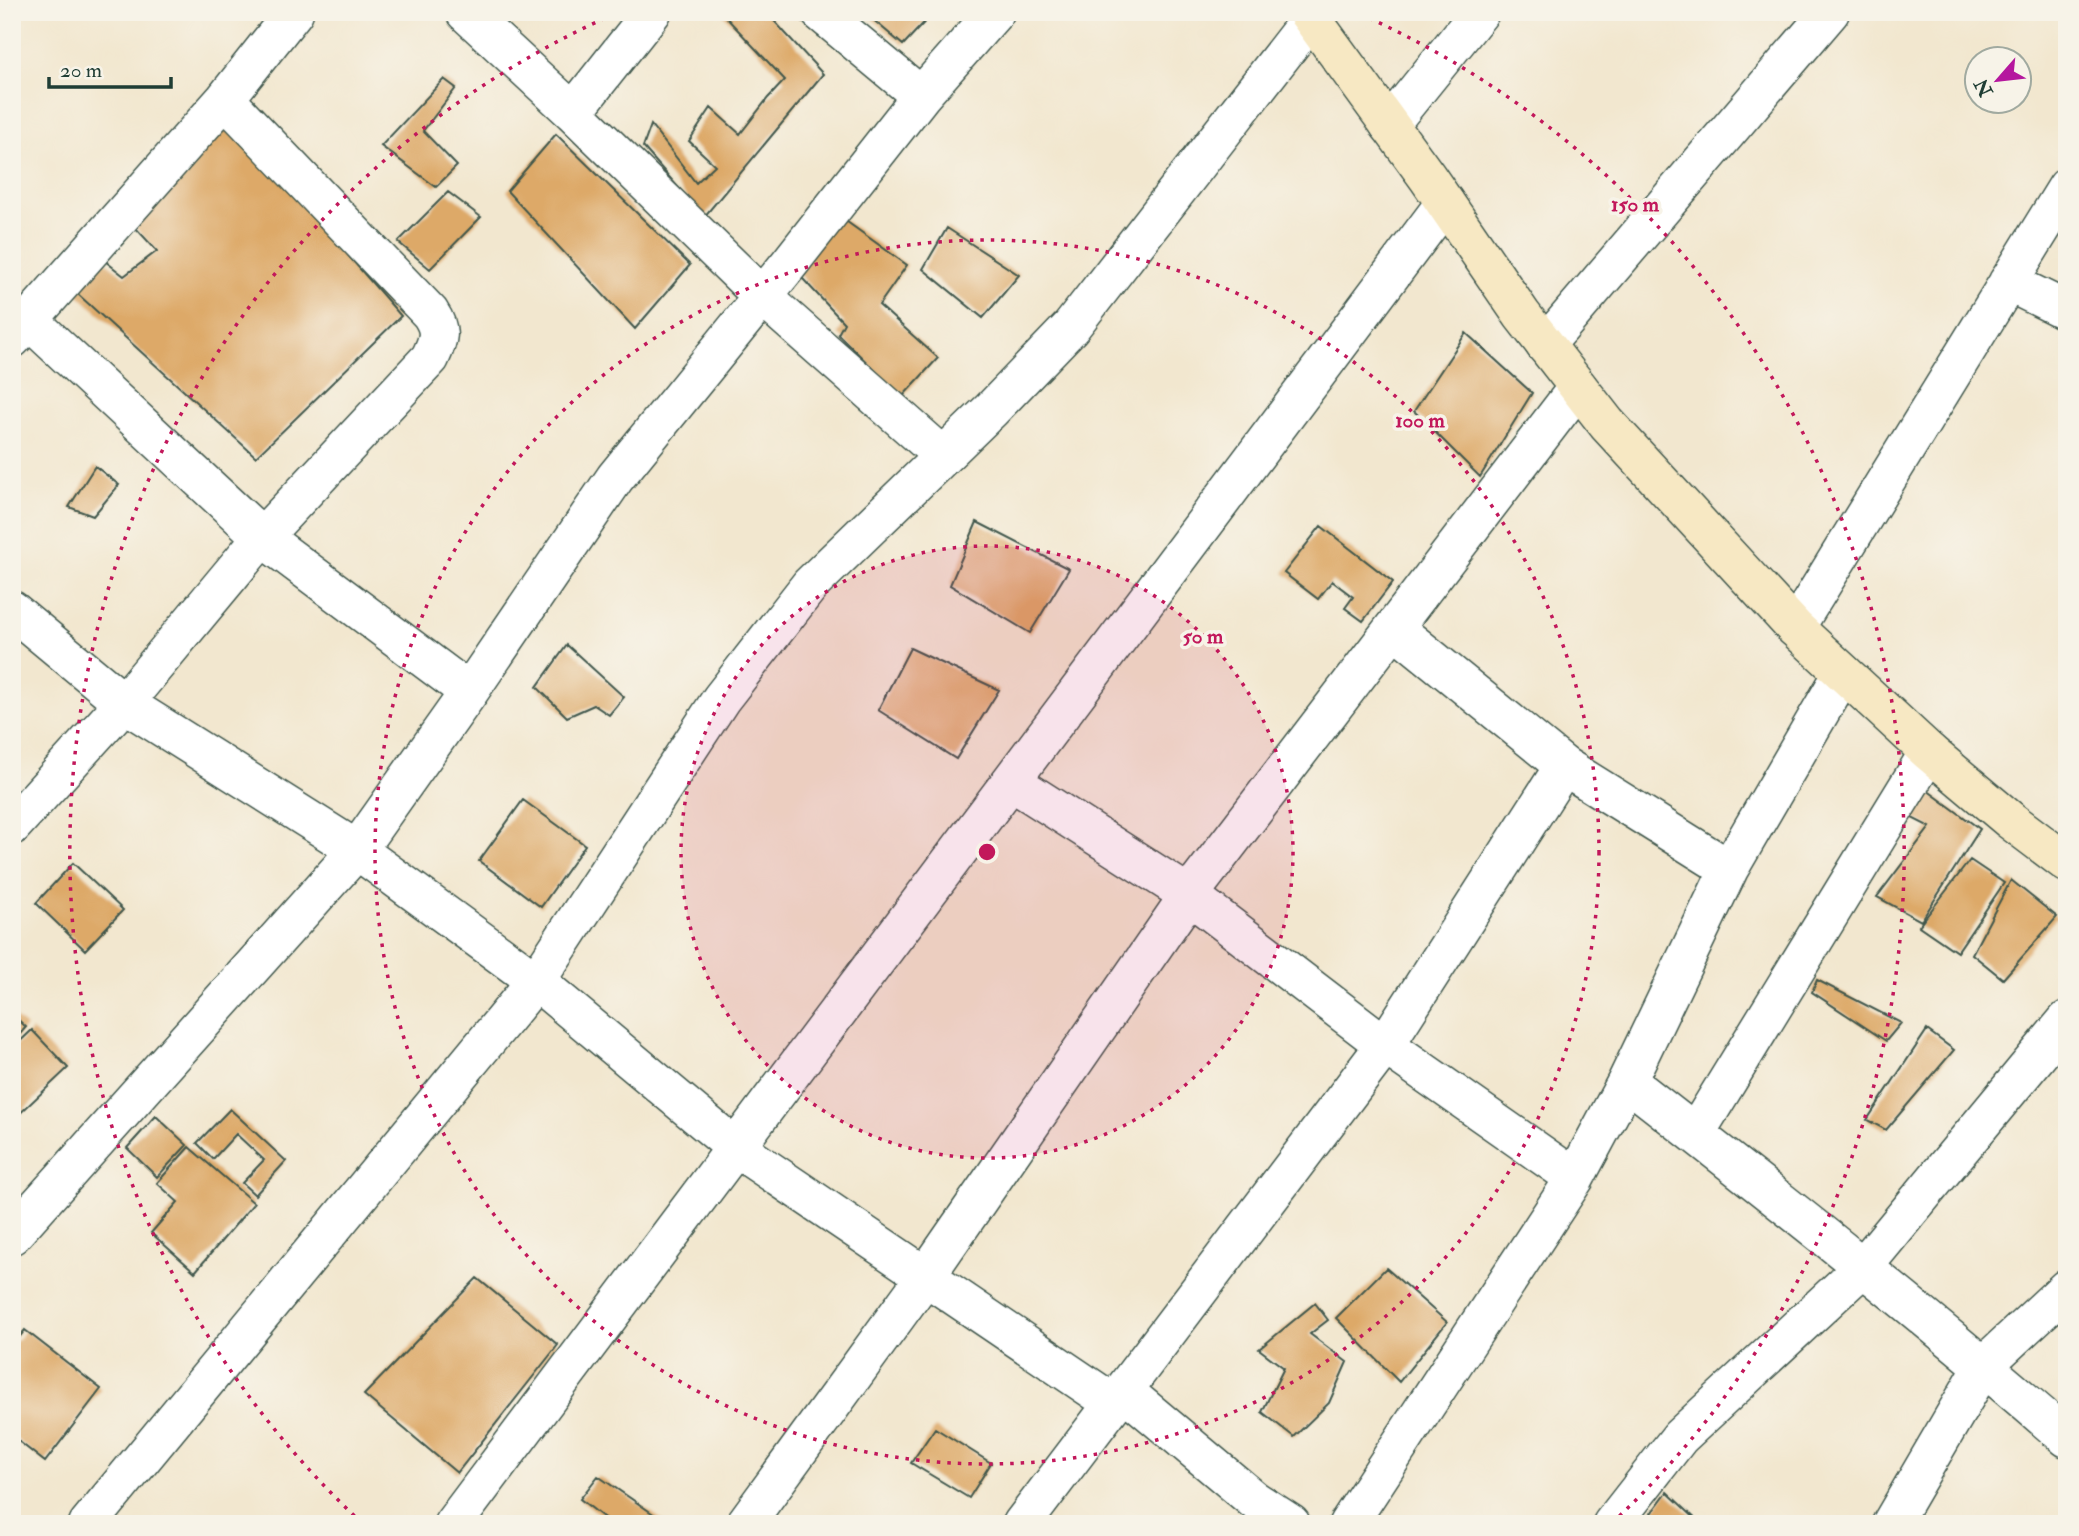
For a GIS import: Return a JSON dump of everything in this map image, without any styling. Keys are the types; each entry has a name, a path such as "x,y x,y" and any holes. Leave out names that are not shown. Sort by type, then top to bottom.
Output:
{"street":[{"path":"294,12 225,99 20,329 262,537 469,691"},
{"path":"465,12 573,112 763,297 943,456"},
{"path":"573,112 652,12"},
{"path":"820,12 920,96"},
{"path":"12,1235 357,850 615,478 763,297 920,96 995,12"},
{"path":"1389,125 1480,12"},
{"path":"1545,345 1830,12"},
{"path":"89,1524 536,981 729,688 810,585 1071,327 1309,15 1522,315 1607,425 1795,628 1929,751 2010,820 2065,855"},
{"path":"12,826 124,703 262,537 430,358 438,341 438,326 430,313 225,99"},
{"path":"1795,628 2067,187"},
{"path":"453,1524 1445,203"},
{"path":"2008,282 2067,312"},
{"path":"745,1524 925,1277 1189,895 1578,387"},
{"path":"12,610 124,703 357,850 536,981 736,1148 925,1277 1118,1396 1254,1500 1291,1524"},
{"path":"1394,628 1564,766 1729,869"},
{"path":"1348,1524 1575,1178 1627,1081 1729,869 1843,673"},
{"path":"1695,1134 1929,751"},
{"path":"1022,1524 1385,1045 1564,766"},
{"path":"1011,781 1189,895 1385,1045 1575,1178"},
{"path":"1612,1524 1680,1437 1863,1268 2067,1020"},
{"path":"1627,1081 1820,1231 1984,1365 2067,1438"},
{"path":"1891,1524 1984,1365 2067,1288"}],"building":[{"path":"721,12 766,12 823,74 704,217 643,147 651,125 696,183 715,165 689,141 711,108 740,134 785,80"},
{"path":"864,12 934,12 903,45"},
{"path":"444,79 456,88 423,131 457,166 436,187 381,146"},
{"path":"228,118 401,316 256,457 69,286 100,257 124,276 157,251 123,214"},
{"path":"556,134 690,265 635,329 507,191"},
{"path":"448,192 481,217 430,269 398,242"},
{"path":"836,214 907,265 879,305 938,358 902,397 838,334 844,323 789,264"},
{"path":"947,228 1019,275 983,318 923,269"},
{"path":"1466,333 1532,393 1480,477 1414,411"},
{"path":"95,466 119,485 93,516 69,507"},
{"path":"977,522 1069,569 1030,633 950,585"},
{"path":"1321,526 1393,582 1363,621 1345,608 1353,597 1332,581 1318,599 1284,573"},
{"path":"567,645 624,697 609,715 594,705 567,717 537,687"},
{"path":"910,648 999,690 956,759 878,710"},
{"path":"1916,782 1980,829 1921,921 1877,897 1930,827 1896,810"},
{"path":"523,800 585,845 541,907 479,861"},
{"path":"1970,860 2004,883 1957,952 1919,926"},
{"path":"73,863 123,910 85,950 36,903"},
{"path":"2011,880 2057,917 2003,979 1972,954"},
{"path":"1817,980 1901,1023 1886,1041 1812,992"},
{"path":"12,1014 26,1027 12,1043"},
{"path":"32,1030 68,1068 12,1121 12,1049"},
{"path":"1927,1030 1954,1050 1886,1130 1867,1120"},
{"path":"230,1109 286,1161 255,1195 242,1183 264,1160 236,1134 213,1159 197,1143"},
{"path":"156,1116 187,1145 157,1177 127,1148"},
{"path":"189,1147 254,1203 195,1272 151,1233 178,1202 157,1183"},
{"path":"1386,1268 1447,1322 1399,1382 1336,1318"},
{"path":"477,1278 558,1345 457,1473 364,1395"},
{"path":"1315,1303 1328,1320 1310,1334 1347,1362 1329,1403 1294,1437 1262,1412 1284,1368 1259,1349"},
{"path":"12,1326 19,1331 12,1340"},
{"path":"25,1330 101,1389 45,1462 12,1436 12,1346"},
{"path":"935,1428 991,1463 969,1498 911,1463"},
{"path":"598,1476 668,1524 612,1524 580,1499"},
{"path":"1667,1492 1701,1524 1643,1524"}]}
